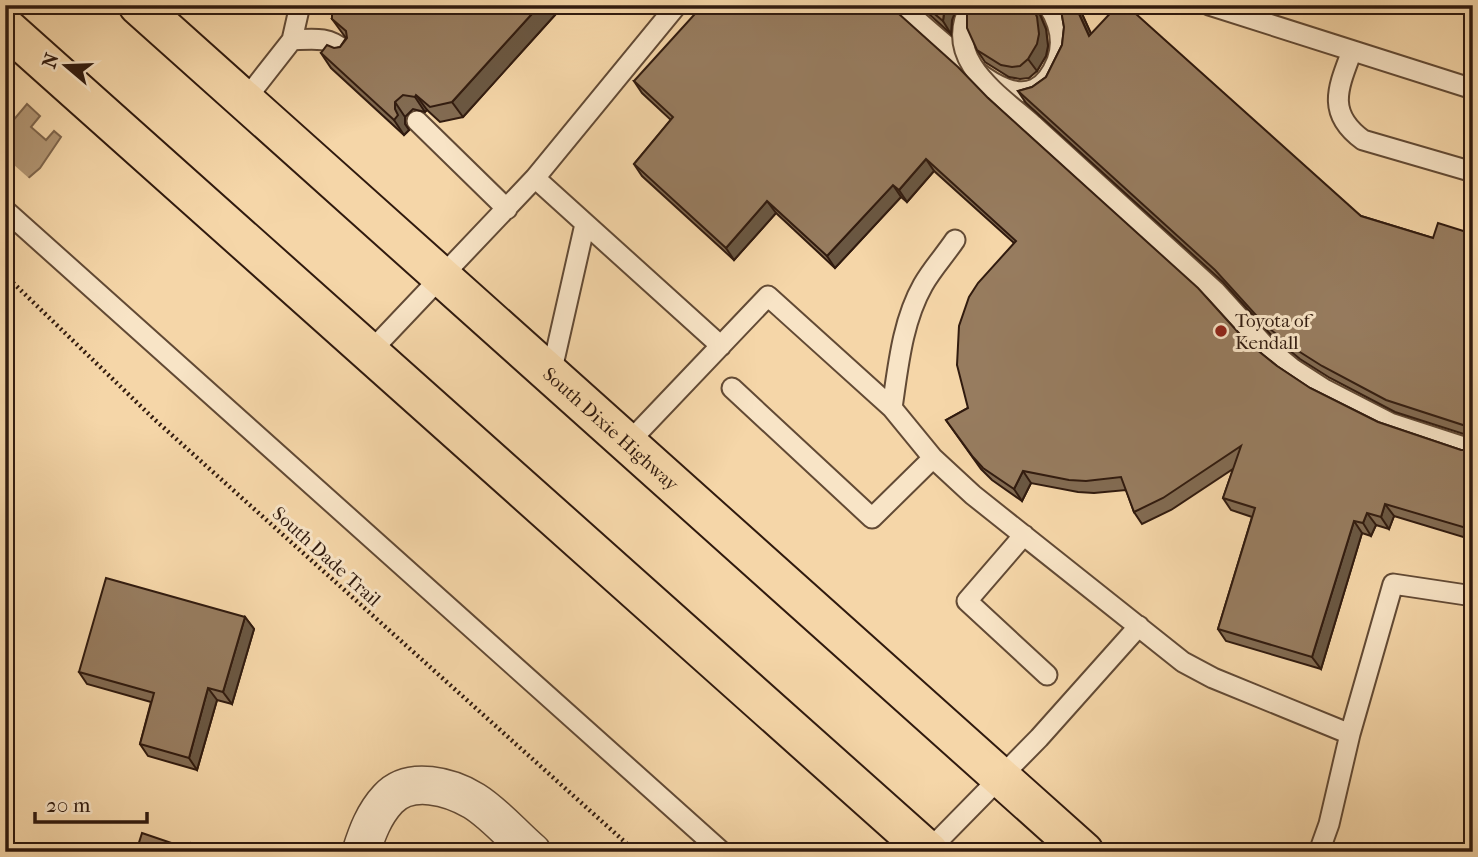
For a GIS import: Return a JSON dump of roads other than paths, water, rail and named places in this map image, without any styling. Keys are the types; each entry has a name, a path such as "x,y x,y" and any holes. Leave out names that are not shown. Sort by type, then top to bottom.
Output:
{"highway":[{"name":"South Dixie Highway","path":"138,5 1084,852"},
{"path":"5,27 929,851"}],"street":[{"path":"361,852 373,819 390,797 406,788 428,785 450,790 475,802 532,852"}],"lane":[{"path":"245,100 292,40 300,5"},
{"path":"369,353 536,178 677,5"},
{"path":"900,5 979,75 1002,88 1019,92 1037,88 1050,74 1058,59 1060,35 1057,18 1048,5"},
{"path":"971,5 962,24 964,47 978,77 1215,291 1264,345 1293,369 1324,389 1390,423 1473,450"},
{"path":"1209,5 1473,89"},
{"path":"292,40 321,38 337,44 345,51"},
{"path":"1352,51 1339,85 1338,112 1348,129 1363,140 1473,172"},
{"path":"417,121 507,209"},
{"path":"536,178 721,346"},
{"path":"5,210 722,852"},
{"path":"551,374 585,224"},
{"path":"892,408 899,359 911,316 923,286 955,240"},
{"path":"628,443 768,296 892,408 933,458 973,495 1183,662 1213,678 1350,734"},
{"path":"732,388 872,518 933,458"},
{"path":"1024,535 967,601 1047,675"},
{"path":"1320,852 1393,584 1473,596"},
{"path":"929,851 1001,777 1139,626"}],"place":[{"name":"Toyota of Kendall","path":"1221,331"}]}
